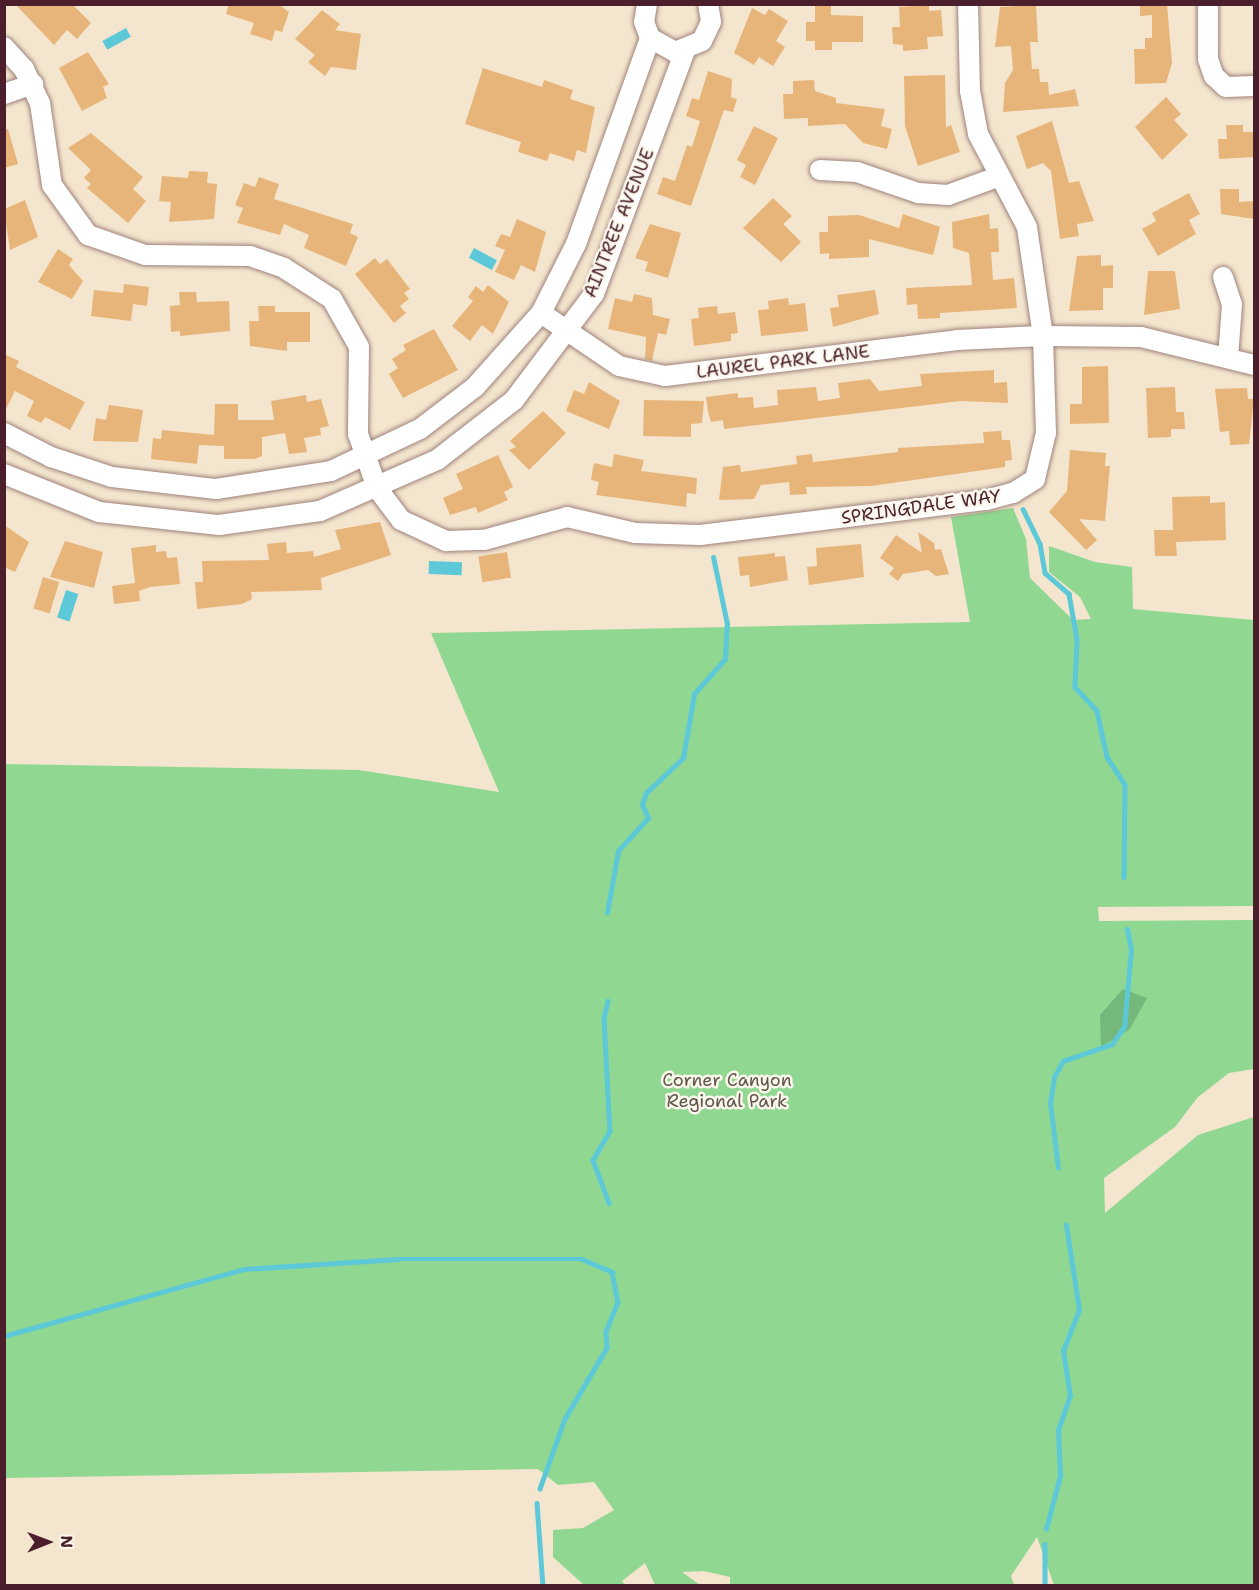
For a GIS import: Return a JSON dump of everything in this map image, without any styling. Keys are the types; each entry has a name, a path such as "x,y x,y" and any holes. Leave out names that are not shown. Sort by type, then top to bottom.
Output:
{"street":[{"name":"SPRINGDALE WAY","path":"33,84 52,185 88,235 145,255 250,256 284,268 333,300 359,347 356,420 366,456 377,488 401,520 446,541 484,540 567,517 635,533 700,536 986,500 1013,493 1035,479 1043,458 1043,336 1027,227 978,134 970,91 968,4"},
{"path":"1208,4 1208,59 1214,76 1226,87 1254,86"},
{"path":"641,8 650,38 665,50 685,51 708,32 712,7"},
{"name":"AINTREE AVENUE","path":"4,433 51,457 112,477 191,488 263,486 331,471 420,429 475,387 541,313 584,225 650,38"},
{"path":"4,47 33,84 4,94"},
{"name":"AINTREE AVENUE","path":"4,474 99,512 192,525 288,518 377,488 437,460 489,423 537,376 569,334 594,294 685,51"},
{"path":"820,170 857,172 918,193 948,195 1000,176"},
{"path":"1223,277 1232,304 1228,358"},
{"name":"LAUREL PARK LANE","path":"541,313 619,366 665,376 957,340 1043,336 1141,336 1254,365"}],"green space":[{"name":"Corner Canyon Regional Park","path":"1013,508 1026,539 1030,578 1073,620 1091,619 1080,597 1049,572 1049,546 1095,562 1132,567 1133,609 1254,620 1254,906 1098,907 1099,921 1254,920 1254,1069 1229,1073 1198,1097 1175,1127 1104,1178 1105,1213 1198,1135 1254,1117 1254,1585 1054,1585 1037,1537 1011,1576 1014,1585 730,1586 730,1577 704,1571 682,1572 700,1585 655,1585 645,1563 622,1581 625,1585 584,1585 553,1557 553,1530 583,1528 614,1510 594,1482 558,1485 538,1469 5,1478 4,764 359,770 499,792 431,633 970,622 951,517"},
{"path":"1123,989 1147,998 1130,1029 1101,1047 1100,1015"}],"water":[{"path":"126,28 131,37 107,50 102,41"},
{"path":"474,248 497,260 492,270 469,258"},
{"path":"429,561 462,562 462,575 429,574"},
{"path":"66,590 78,594 69,622 57,618"}],"building":[{"path":"15,4 72,4 91,23 77,39 67,30 54,45"},
{"path":"229,4 278,4 289,12 282,32 275,30 272,41 250,34 254,23 226,14"},
{"path":"1140,4 1167,4 1172,63 1166,83 1135,84 1134,49 1145,49 1145,38 1152,38 1152,15 1140,16"},
{"path":"815,5 831,5 831,15 863,16 863,42 832,42 832,50 815,50 815,41 806,41 806,22 815,22"},
{"path":"929,5 929,11 941,10 943,36 927,37 928,49 903,51 903,45 893,44 892,27 900,27 899,7"},
{"path":"1036,5 1038,42 1030,42 1032,69 1039,69 1040,82 1048,82 1049,95 1075,89 1079,106 1003,112 1005,83 1013,70 1011,46 995,47 1000,7"},
{"path":"752,8 765,15 769,9 788,21 776,41 785,47 773,66 759,57 754,65 734,53"},
{"path":"322,10 340,24 335,30 361,34 356,70 331,67 325,76 308,62 315,55 295,39"},
{"path":"88,52 109,84 103,87 107,98 82,111 59,68"},
{"path":"483,68 542,87 544,80 573,90 570,99 595,107 586,153 577,150 574,161 550,153 547,161 518,152 521,142 465,124"},
{"path":"708,71 732,79 731,97 737,99 733,112 724,110 691,206 657,194 663,177 675,181 687,145 692,147 700,121 686,116 692,98 699,100"},
{"path":"945,75 946,127 951,125 960,152 918,166 905,126 904,76"},
{"path":"814,80 815,91 836,98 836,103 885,109 881,126 892,129 887,149 863,143 845,124 808,126 808,118 784,119 783,94 793,94 793,81"},
{"path":"1166,97 1181,114 1174,120 1188,135 1162,160 1135,127"},
{"path":"1052,121 1069,183 1079,181 1094,221 1077,224 1079,236 1060,239 1051,171 1043,163 1027,169 1016,136"},
{"path":"1226,125 1243,125 1243,132 1254,132 1254,157 1219,159 1218,139 1227,139"},
{"path":"754,126 778,138 755,185 740,177 746,165 737,160"},
{"path":"8,129 18,164 4,168 4,130"},
{"path":"91,133 143,177 133,189 146,201 128,223 87,188 91,184 84,178 91,170 68,148"},
{"path":"189,171 208,172 207,183 217,184 214,219 169,222 171,202 159,201 162,176 188,178"},
{"path":"259,177 279,184 274,199 353,224 350,233 358,237 346,266 304,248 309,235 284,224 280,235 237,223 243,208 235,205 244,183 255,187"},
{"path":"1220,189 1239,189 1239,202 1254,201 1254,219 1221,214"},
{"path":"1189,193 1200,214 1189,220 1196,234 1158,256 1142,229 1156,221 1152,213"},
{"path":"773,198 792,216 783,224 801,242 781,262 743,228"},
{"path":"25,200 38,237 10,250 4,209"},
{"path":"903,214 940,227 933,255 869,239 869,257 829,259 829,253 820,254 819,232 828,232 828,216 859,215 899,228"},
{"path":"989,214 990,229 998,228 999,252 991,252 993,280 1014,278 1017,308 940,313 940,318 918,319 917,304 907,305 906,288 972,285 969,253 953,248 952,222"},
{"path":"517,219 546,232 535,272 521,265 514,280 495,272 505,250 495,246 501,234 510,237"},
{"path":"650,224 681,233 668,278 645,271 648,262 635,258"},
{"path":"58,249 73,259 69,265 83,281 72,299 38,282"},
{"path":"1101,255 1101,266 1113,265 1113,288 1103,288 1103,310 1069,311 1077,256"},
{"path":"375,258 380,264 387,259 410,289 404,293 409,299 400,306 406,313 394,323 355,274"},
{"path":"1148,271 1175,271 1180,309 1144,315"},
{"path":"124,284 149,287 147,306 133,304 131,321 91,316 94,290 123,293"},
{"path":"488,285 509,302 493,334 482,325 470,341 452,326 473,301 468,297 476,286 483,292"},
{"path":"875,290 879,314 833,327 830,308 839,307 837,295"},
{"path":"179,292 196,292 197,302 229,301 230,331 180,336 180,331 171,332 170,306 180,305"},
{"path":"634,294 652,298 653,315 670,319 666,335 658,333 652,361 645,359 646,337 608,329 615,298 632,302"},
{"path":"788,298 789,305 805,303 808,331 761,336 758,310 769,309 768,301"},
{"path":"258,306 275,306 275,312 310,312 310,342 287,342 287,351 250,346 249,321 259,321"},
{"path":"717,306 718,314 735,312 738,333 731,334 731,341 694,346 691,319 699,318 698,308"},
{"path":"434,329 458,370 403,398 389,374 398,368 392,359 406,350 403,345"},
{"path":"4,354 19,361 16,367 85,402 70,430 45,417 41,423 27,416 34,401 15,391 4,413"},
{"path":"1108,366 1109,423 1070,424 1070,404 1082,404 1082,367"},
{"path":"994,370 994,383 1007,382 1008,403 961,401 724,429 723,420 711,422 706,397 738,393 738,398 753,397 754,408 778,405 777,390 816,387 818,401 840,398 838,383 870,379 879,391 922,386 920,374"},
{"path":"589,382 620,401 609,429 566,411 574,390 584,394"},
{"path":"1175,387 1176,412 1184,412 1185,429 1171,429 1171,437 1148,438 1146,388"},
{"path":"1247,388 1248,399 1254,399 1249,444 1230,445 1229,431 1220,432 1215,389"},
{"path":"306,395 307,402 321,399 329,426 320,428 321,435 304,438 307,452 289,454 285,433 262,437 262,456 255,459 224,459 224,446 199,445 197,464 151,459 153,438 161,439 162,430 214,435 215,404 238,404 238,420 274,420 271,401"},
{"path":"644,400 704,401 702,423 691,424 691,437 643,436"},
{"path":"109,405 143,410 138,442 93,441 96,418 106,420"},
{"path":"543,411 566,433 529,470 509,450 516,447 510,441"},
{"path":"1001,431 1002,440 1010,440 1012,460 1005,461 1005,467 871,486 806,487 807,494 790,495 789,482 761,485 754,499 719,500 723,467 740,465 741,472 797,464 796,456 812,454 813,462 898,452 898,448 984,443 983,432"},
{"path":"1070,450 1106,453 1105,466 1110,466 1105,521 1079,519 1097,540 1086,550 1049,512 1067,491"},
{"path":"614,454 644,460 641,471 697,478 696,494 687,493 686,507 596,495 599,482 591,480 594,463 612,467"},
{"path":"498,455 513,487 504,492 508,500 478,513 476,507 450,515 443,498 463,489 456,474"},
{"path":"1210,496 1210,503 1225,502 1226,540 1176,542 1177,556 1155,556 1154,530 1173,530 1172,497"},
{"path":"380,522 391,555 321,578 322,590 251,592 252,599 242,604 197,609 195,582 203,582 202,561 269,560 267,544 286,542 287,553 313,551 314,557 341,549 335,530"},
{"path":"4,525 29,542 15,572 4,567"},
{"path":"918,532 934,543 935,550 941,549 949,574 936,576 928,570 903,574 898,581 889,574 894,568 880,558 896,535 922,553"},
{"path":"65,541 103,552 94,588 50,577"},
{"path":"861,544 864,577 809,585 807,567 817,566 816,548"},
{"path":"156,545 156,552 166,551 167,558 177,557 180,584 150,587 139,591 140,601 114,604 112,586 135,583 131,548"},
{"path":"507,552 511,578 482,582 478,557"},
{"path":"775,553 775,557 785,556 788,580 750,587 749,575 740,576 738,557"},
{"path":"43,577 59,582 50,614 33,609"}],"waterway":[{"path":"1023,509 1040,544 1045,573 1069,594 1077,639 1075,687 1097,711 1107,757 1125,785 1124,877"},
{"path":"607,913 618,851 648,818 642,805 646,793 683,758 694,694 725,659 727,624 713,557"},
{"path":"1058,1168 1050,1103 1054,1077 1063,1061 1112,1044 1124,1027 1131,950 1127,929"},
{"path":"608,1001 604,1018 610,1131 593,1160 609,1203"},
{"path":"1046,1529 1060,1476 1058,1430 1070,1396 1063,1351 1079,1310 1066,1225"},
{"path":"4,1336 244,1269 398,1259 582,1259 612,1272 618,1302 606,1332 607,1348 565,1419 540,1489"},
{"path":"537,1503 543,1586"},
{"path":"1045,1544 1045,1586"}]}
